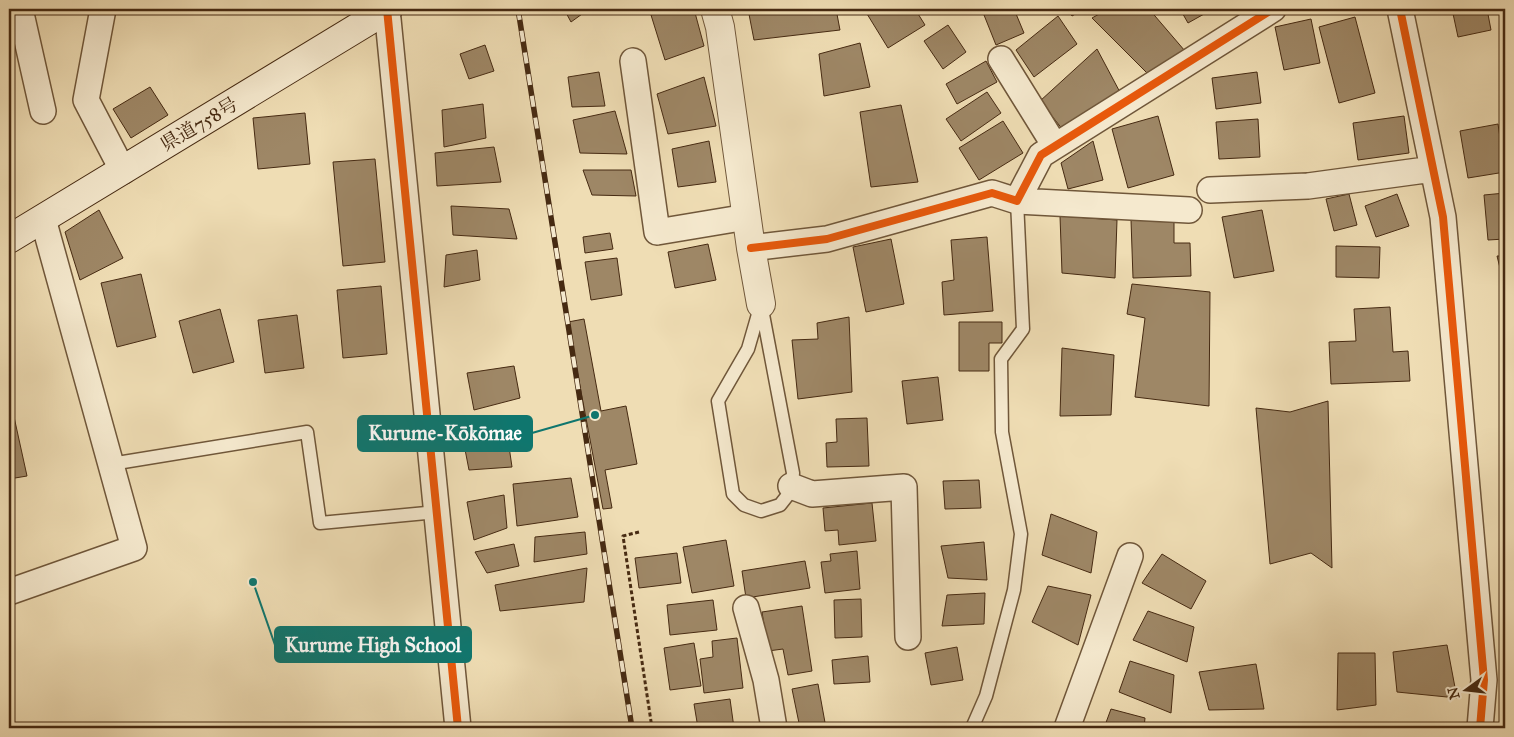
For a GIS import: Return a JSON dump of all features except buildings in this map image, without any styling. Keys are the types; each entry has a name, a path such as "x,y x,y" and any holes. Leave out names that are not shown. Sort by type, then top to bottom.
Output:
{"main road":[{"name":"県道758号","path":"9,239 387,9"},
{"path":"715,9 720,27 751,248 761,304"}],"street":[{"path":"20,9 43,111"},
{"path":"103,9 86,100 123,170"},
{"path":"387,9 458,728"},
{"path":"1400,9 1444,217 1484,680 1480,728"},
{"path":"1017,201 1041,155 1266,11"},
{"path":"1001,59 1055,146"},
{"path":"633,61 657,232 747,217"},
{"path":"1210,190 1308,186 1433,169"},
{"path":"751,248 827,239 992,193 1017,201 1189,210"},
{"path":"9,592 134,548 43,219"},
{"path":"792,486 812,494 904,487 908,637"},
{"path":"1067,728 1130,556"},
{"path":"746,608 766,680 774,728"}],"lane":[{"path":"972,728 986,696 1014,590 1021,534 1002,432 1001,359 1023,329 1017,201"},
{"path":"761,304 793,474 791,491 780,505 760,511 744,505 733,494 718,401 748,349 761,304"},
{"path":"111,464 307,432 320,523 437,512"}],"path":[{"path":"639,532 623,536 652,728"}],"railway":[{"path":"518,9 632,728"}],"cycle path":[{"path":"387,9 458,728"},
{"path":"751,248 827,239 992,193 1017,201 1041,155 1273,9"},
{"path":"1400,9 1443,217 1484,680 1480,728"}],"place":[{"name":"Kurume-Kōkōmae","path":"595,415"},
{"name":"Kurume High School","path":"253,582"}]}
